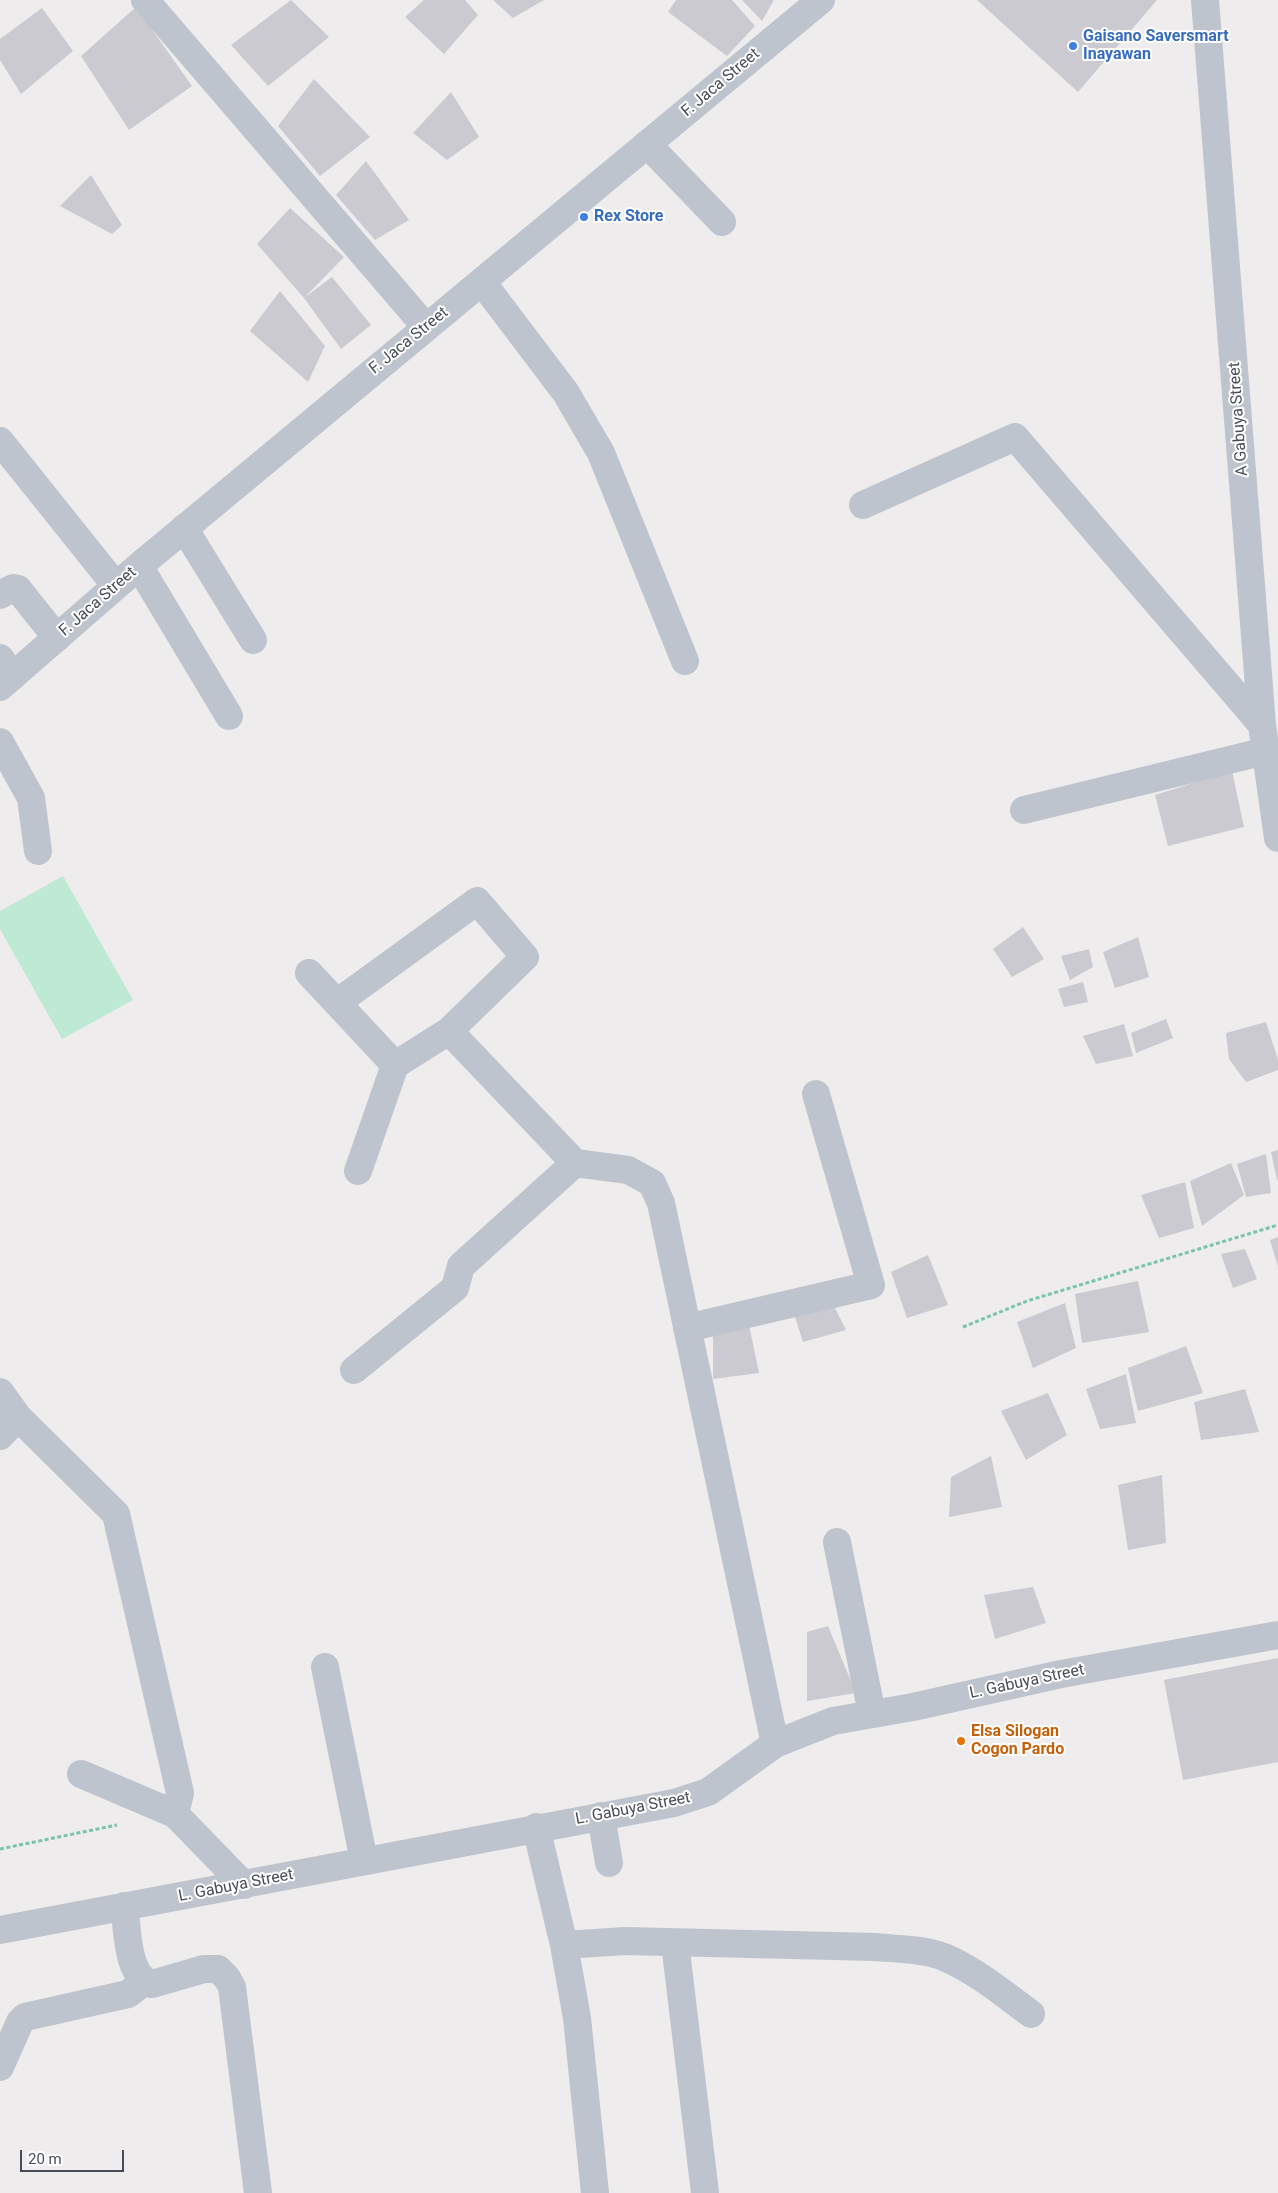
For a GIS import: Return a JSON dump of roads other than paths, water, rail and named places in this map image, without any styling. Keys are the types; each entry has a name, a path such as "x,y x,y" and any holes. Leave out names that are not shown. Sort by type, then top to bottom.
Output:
{"street":[{"path":"145,0 425,326"},
{"name":"A Gabuya Street","path":"1205,0 1264,738 1278,838"},
{"name":"F. Jaca Street","path":"4,674 57,638 139,566 425,326 482,282 648,144 805,5"},
{"path":"648,144 722,222"},
{"path":"482,282 566,393 601,453 685,661"},
{"path":"863,505 1015,438 1264,738 1024,810"},
{"path":"0,441 116,586"},
{"path":"184,528 253,640"},
{"path":"139,566 229,716"},
{"path":"0,595 13,588 18,589 57,638"},
{"path":"0,742 32,798 38,850"},
{"path":"338,1002 476,901 525,957 450,1031 395,1065 358,1171"},
{"path":"310,973 395,1065"},
{"path":"450,1031 575,1162 628,1170 652,1183 661,1204 775,1744"},
{"path":"687,1328 871,1285 816,1094"},
{"path":"354,1370 455,1288 462,1266 575,1162"},
{"path":"0,1392 9,1426 116,1514 180,1793 175,1814"},
{"path":"838,1542 872,1714"},
{"name":"L. Gabuya Street","path":"0,1930 244,1885 536,1827 674,1803 708,1792 775,1744 833,1721 1061,1674 1278,1635"},
{"path":"325,1667 364,1861"},
{"path":"81,1774 175,1814 244,1885"},
{"path":"601,1816 609,1863"},
{"path":"536,1827 564,1945 577,2018 595,2193"},
{"path":"124,1906 133,1968 144,1982 152,1984 204,1969 218,1969 227,1978 232,1987 258,2193"},
{"path":"564,1945 626,1941 875,1947 914,1950 943,1957 994,1986 1031,2014"},
{"path":"675,1943 705,2193"},
{"path":"0,2067 20,2022 25,2017 128,1994 144,1982"}],"place":[{"name":"Gaisano Saversmart Inayawan","path":"1073,46"},
{"name":"Rex Store","path":"584,217"},
{"name":"Elsa Silogan Cogon Pardo","path":"961,1741"}]}
